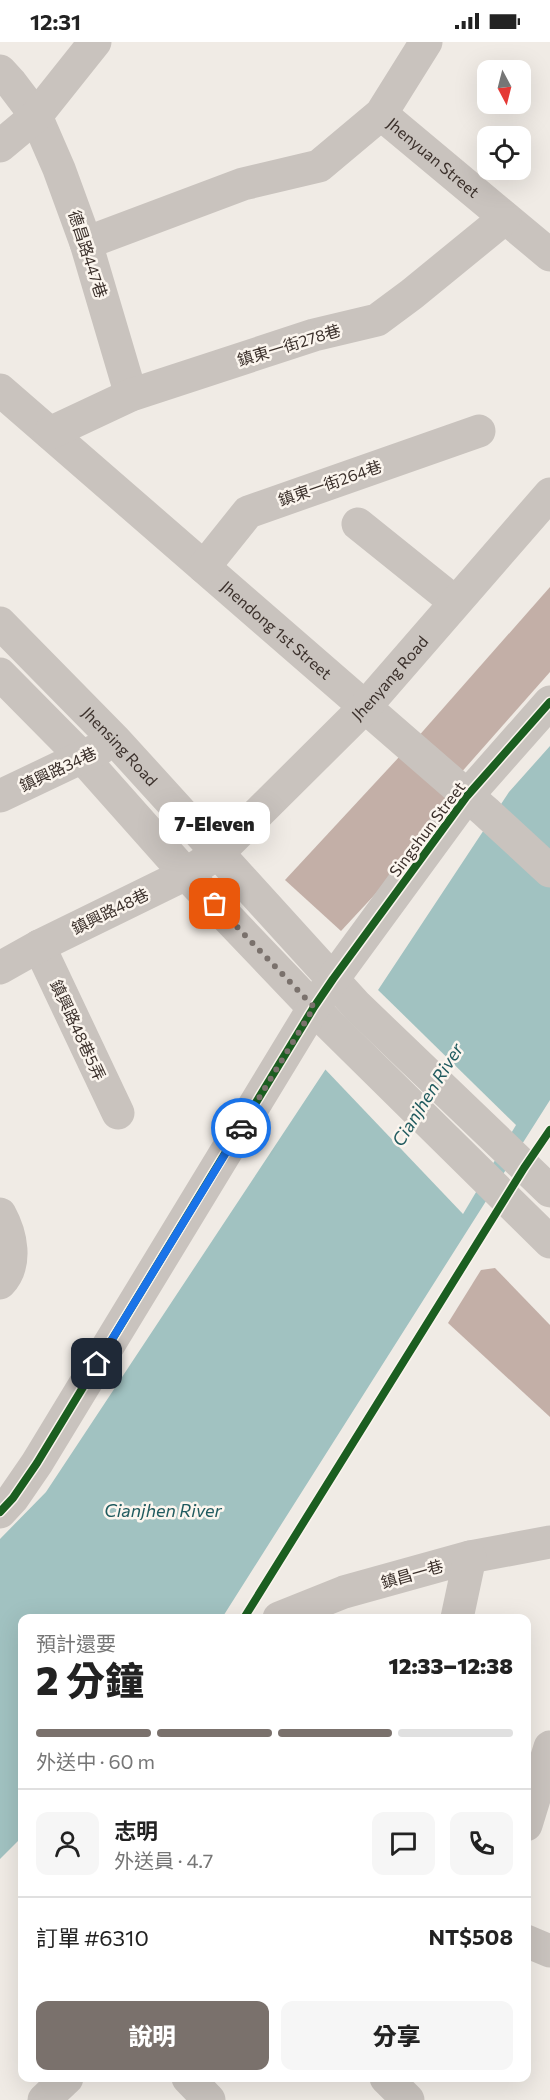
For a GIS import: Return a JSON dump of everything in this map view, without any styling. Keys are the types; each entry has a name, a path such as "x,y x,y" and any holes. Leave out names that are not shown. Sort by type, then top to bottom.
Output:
{"street":[{"path":"0,146 36,116 96,42"},
{"name":"Jhenyuan Street","path":"426,42 381,114 550,255"},
{"name":"德昌路447巷","path":"0,71 36,116 59,169 86,243 131,395"},
{"path":"86,243 243,184 319,166 381,114"},
{"name":"鎮東一街278巷","path":"50,433 131,395 314,335 376,320 412,294 505,218"},
{"name":"Jhendong 1st Street","path":"0,390 477,804 550,871"},
{"name":"鎮東一街264巷","path":"204,567 248,512 479,431"},
{"name":"Jhenyang Road","path":"218,853 365,707 550,494"},
{"path":"358,524 454,602"},
{"name":"Jhensing Road","path":"5,635 116,741 357,1006 550,1191"},
{"path":"0,674 82,758 186,874 324,1018 550,1242"},
{"name":"Singshun Street","path":"4,1499 43,1453 324,1018 333,979 477,804 550,702"},
{"name":"鎮興路34巷","path":"0,796 116,741"},
{"name":"鎮興路48巷","path":"0,968 39,946 186,874 218,853"},
{"name":"鎮興路48巷5弄","path":"39,946 118,1113"},
{"path":"0,1214 12,1250 7,1276 0,1283"},
{"name":"鎮昌一巷","path":"298,1614 341,1605 470,1557 550,1542"},
{"path":"458,1614 470,1557"},
{"path":"531,1809 550,1748"},
{"path":"531,1943 550,1951"},
{"path":"44,2100 63,2082"},
{"path":"192,2082 209,2100"},
{"path":"390,2082 408,2100"}],"water":[{"name":"Cianjhen River","path":"550,746 550,1100 225,1614 18,1614 18,1841 0,1859 0,1539 46,1492 509,792"}],"pier":[{"path":"376,988 516,1125 463,1214 323,1067"}],"building":[{"path":"550,587 550,672 459,775 416,739"},
{"path":"400,756 456,807 341,931 285,880"},
{"path":"495,1268 550,1325 550,1417 448,1323 481,1270"}],"cycle path":[{"path":"0,1512 13,1498 37,1463 333,979 467,796 550,702"},
{"path":"246,1614 524,1168 550,1130"}],"way so far":[{"path":"215,904 314,1007 241,1128"}],"place":[{"name":"7-Eleven","path":"215,904"}],"route":[{"path":"97,1364 241,1128"}]}
